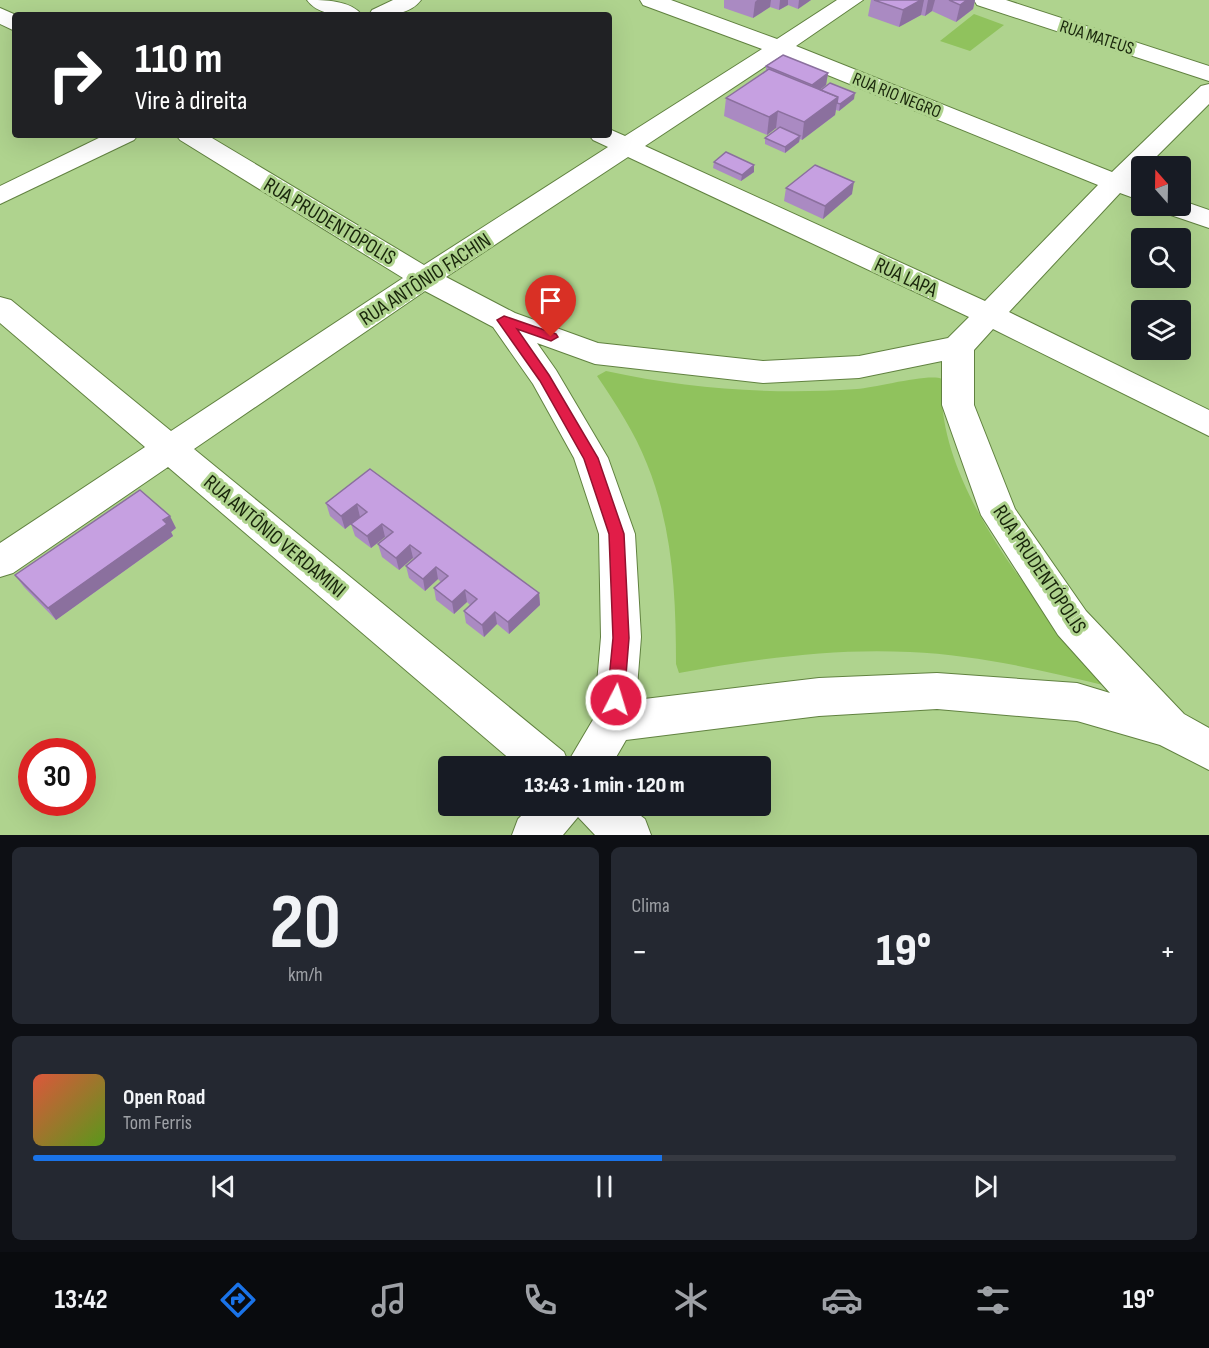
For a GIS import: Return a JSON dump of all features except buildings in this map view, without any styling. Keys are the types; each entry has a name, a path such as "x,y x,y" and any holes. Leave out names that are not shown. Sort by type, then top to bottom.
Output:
{"street":[{"path":"318,0 344,12"},
{"path":"386,12 410,0"},
{"name":"RUA RIO NEGRO","path":"651,0 778,47 1131,190"},
{"name":"RUA ANTÔNIO FACHIN","path":"0,562 424,279 614,141 778,47 852,0"},
{"name":"RUA MATEUS","path":"985,0 1209,74"},
{"path":"958,347 1115,183 1209,91"},
{"path":"0,196 119,138"},
{"name":"RUA PRUDENTÓPOLIS","path":"194,138 424,279 504,320 595,353 763,372 859,367 958,347 958,405 999,515 1072,623 1169,728 1209,750"},
{"name":"RUA LAPA","path":"614,141 989,315 1209,424"},
{"path":"1191,213 1209,220"},
{"name":"RUA ANTÔNIO VERDAMINI","path":"0,307 537,756"},
{"path":"504,320 545,378 591,458 617,534 621,638 614,722 594,756"},
{"path":"614,722 819,697 937,691 1077,702 1169,728"},
{"path":"534,835 551,816"},
{"path":"607,816 629,835"}],"green space":[{"path":"974,14 1004,25 970,51 940,41"},
{"path":"606,371 699,386 762,391 857,389 914,379 942,379 944,420 955,461 973,503 997,544 1024,583 1052,621 1107,686 985,660 881,651 794,656 679,673 676,664 674,588 668,538 656,488 637,441 597,376"}],"route":[{"path":"551,337 504,320 545,378 591,458 617,534 621,638 616,700"}]}
